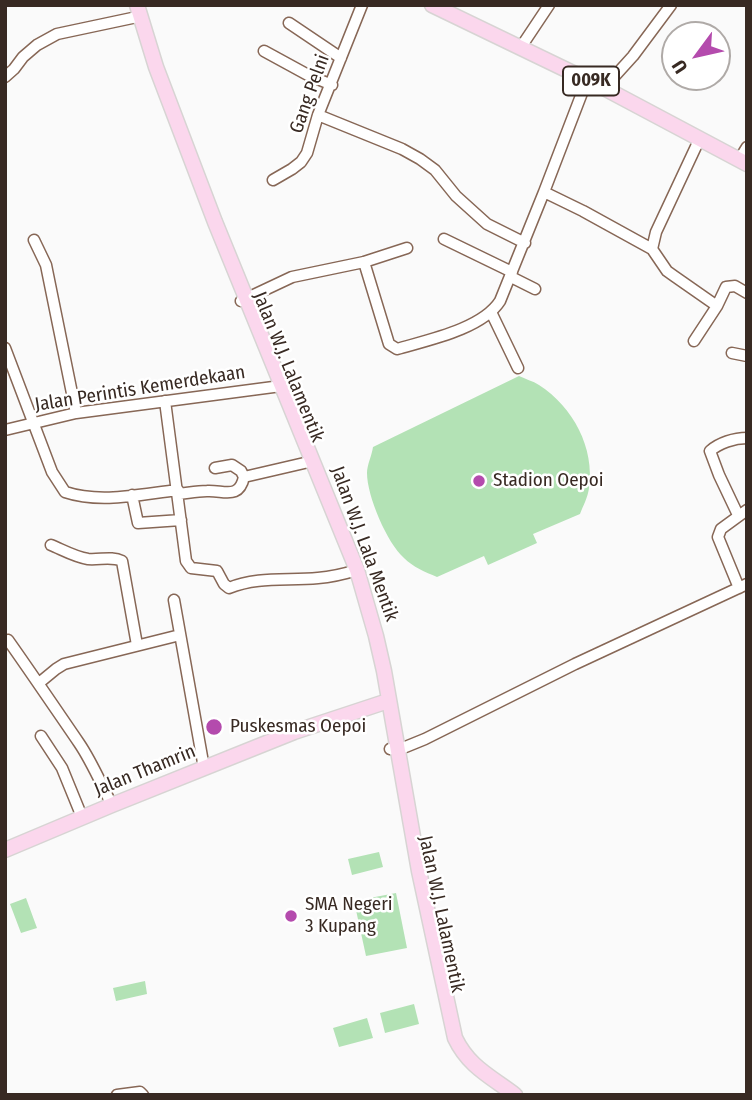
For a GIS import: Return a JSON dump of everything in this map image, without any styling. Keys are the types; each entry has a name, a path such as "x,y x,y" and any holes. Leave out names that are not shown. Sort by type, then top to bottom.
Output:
{"main road":[{"name":"009K","path":"432,5 587,79 700,138 744,157"},
{"name":"Jalan W.J. Lala Mentik","path":"136,9 243,301 354,571"},
{"name":"Jalan W.J. Lalamentik","path":"354,571 394,750 411,872 447,1035 463,1063 505,1095"},
{"name":"Jalan Thamrin","path":"5,850 294,732 384,702"},
{"path":"394,750 455,1038 468,1060 515,1095"}],"street":[{"name":"Gang Pelni","path":"273,180 301,162 307,153 318,115 362,5"},
{"path":"521,47 549,5"},
{"path":"604,88 633,56 671,5"},
{"path":"5,77 37,45 57,34 136,9"},
{"path":"289,23 341,58"},
{"path":"264,51 332,85"},
{"path":"364,262 388,344 393,348 446,334 484,318 500,301 512,275 587,79"},
{"path":"318,115 420,159 435,170 456,197 487,224 525,243"},
{"path":"652,248 656,232 700,138"},
{"path":"544,192 652,248 667,271 718,306"},
{"path":"444,239 535,289"},
{"path":"34,240 46,265 76,413"},
{"path":"243,301 292,276 364,262 407,248"},
{"path":"694,341 728,286 735,286 747,293"},
{"path":"491,312 518,368"},
{"path":"5,348 52,472 65,492 100,498 178,492 231,493 239,488 244,477"},
{"path":"732,353 747,356"},
{"name":"Jalan Perintis Kemerdekaan","path":"5,430 76,413 165,401 276,381"},
{"path":"165,401 186,561 191,568 217,571 223,584 229,588 254,581 316,578 354,571"},
{"path":"394,750 425,739 575,664 743,586 718,537 721,528 742,513 719,475 710,451 731,440 747,438"},
{"path":"244,477 309,462"},
{"path":"215,468 232,465 241,471 244,477"},
{"path":"132,495 138,523 181,520"},
{"path":"51,545 82,557 119,559 123,565 136,645"},
{"path":"174,600 204,768"},
{"path":"39,683 64,664 180,635"},
{"path":"8,640 79,743 112,805"},
{"path":"41,736 62,768 82,817"},
{"path":"117,1095 140,1091 143,1095"}],"green space":[{"name":"Stadion Oepoi","path":"519,376 551,394 579,430 585,444 590,473 588,491 580,514 533,534 537,543 488,565 484,556 437,577 415,567 391,542 370,494 367,473 373,447"},
{"path":"379,852 383,867 352,875 348,859"},
{"path":"396,893 407,948 366,956 354,901"},
{"path":"26,898 37,928 21,933 10,904"},
{"path":"145,981 147,994 116,1001 113,988"},
{"path":"414,1004 419,1024 385,1033 380,1013"},
{"path":"367,1018 373,1038 339,1047 333,1028"}],"place":[{"name":"Stadion Oepoi","path":"479,481"},
{"name":"Puskesmas Oepoi","path":"214,727"},
{"name":"SMA Negeri 3 Kupang","path":"291,916"}]}
